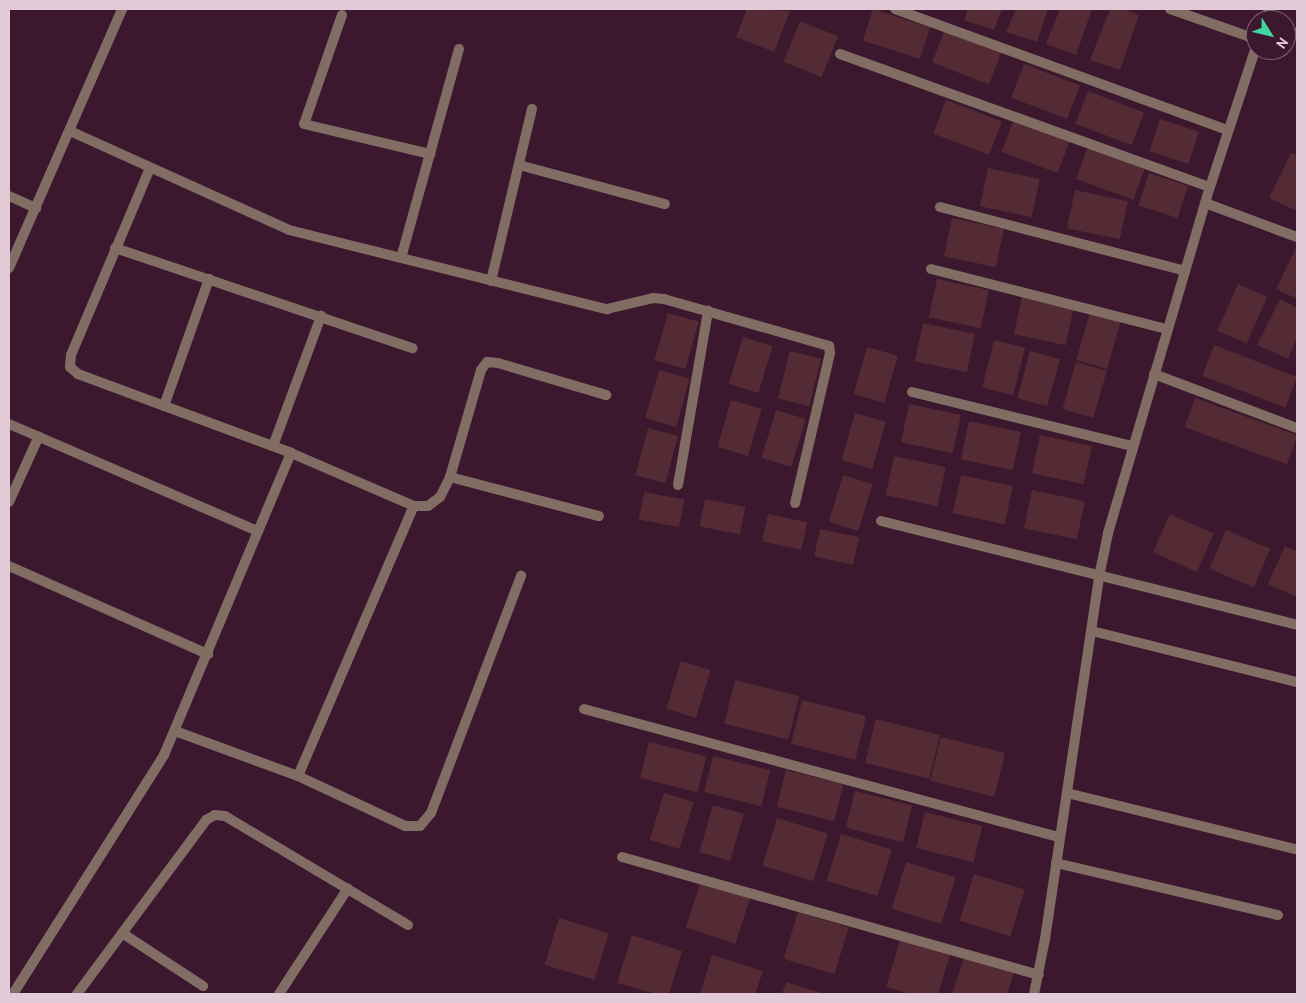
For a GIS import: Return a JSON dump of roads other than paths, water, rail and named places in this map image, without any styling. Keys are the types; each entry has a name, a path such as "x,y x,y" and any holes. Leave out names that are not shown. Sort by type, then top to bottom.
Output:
{"street":[{"path":"9,268 122,9"},
{"path":"896,9 1228,130"},
{"path":"1170,9 1246,36"},
{"path":"342,14 304,124 430,154"},
{"path":"401,258 459,49"},
{"path":"840,54 1210,187"},
{"path":"1034,994 1067,793 1099,577 1132,446 1205,203 1252,60"},
{"path":"491,281 532,109"},
{"path":"70,131 272,224 607,309 654,298 708,311 829,346 830,353 795,502"},
{"path":"519,165 665,204"},
{"path":"150,168 71,355 70,367 78,374 291,453 414,506 428,506 440,497 450,477 481,370 487,362 498,363 606,395"},
{"path":"9,196 36,208"},
{"path":"1205,203 1297,237"},
{"path":"940,207 1185,271"},
{"path":"115,248 412,348"},
{"path":"931,269 1167,329"},
{"path":"164,406 209,279"},
{"path":"678,485 708,311"},
{"path":"273,446 320,316"},
{"path":"1154,374 1297,428"},
{"path":"912,392 1132,446"},
{"path":"9,424 258,531"},
{"path":"9,502 39,436"},
{"path":"13,994 164,755 291,453"},
{"path":"450,477 599,516"},
{"path":"298,776 414,506"},
{"path":"881,521 1297,625"},
{"path":"9,566 208,654"},
{"path":"175,731 298,776 405,826 420,826 431,813 521,576"},
{"path":"1092,631 1297,682"},
{"path":"584,709 1060,837"},
{"path":"1067,793 1295,849"},
{"path":"77,994 206,820 215,815 226,816 408,925"},
{"path":"622,857 1038,976"},
{"path":"1056,863 1278,915"},
{"path":"279,994 348,888"},
{"path":"122,933 203,986"}]}
